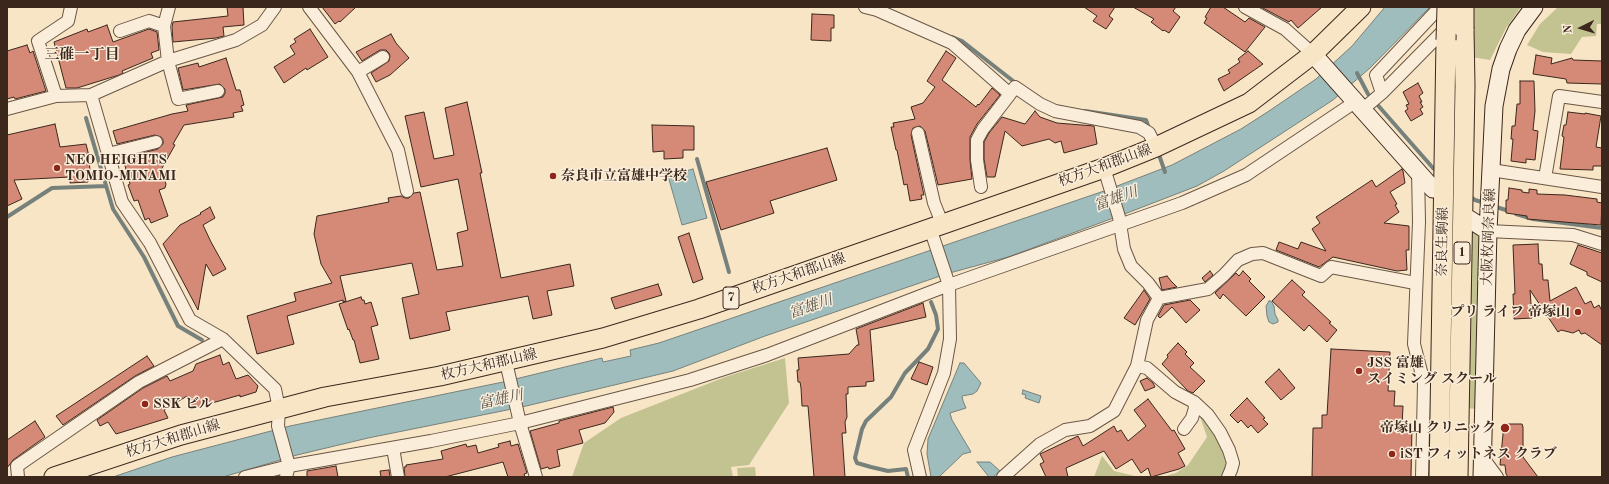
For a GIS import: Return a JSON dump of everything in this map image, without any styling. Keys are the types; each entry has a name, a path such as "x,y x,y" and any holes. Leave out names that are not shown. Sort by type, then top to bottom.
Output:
{"main road":[{"name":"枚方大和郡山線","path":"54,477 181,435 278,418 325,397 440,376 507,368 699,309 936,232 1156,147 1249,102 1313,54 1361,7"},
{"name":"奈良生駒線","path":"1439,477 1447,7"},
{"name":"奈良生駒線","path":"1458,477 1464,29 1466,7"},
{"name":"大阪枚岡奈良線","path":"1482,477 1488,231 1494,106 1500,69 1516,30 1534,7"},
{"path":"1313,54 1433,189"},
{"path":"1469,219 1488,231"}],"street":[{"path":"56,96 38,41 68,21 71,7"},
{"path":"169,7 164,26 168,61 178,99 218,90"},
{"path":"7,109 56,96 91,95 168,61 236,40 262,25 275,7"},
{"path":"309,7 358,72 398,150 407,191"},
{"path":"865,7 877,10 952,43 1010,94"},
{"path":"1245,7 1286,29 1313,54"},
{"path":"1382,93 1376,75 1440,7"},
{"path":"245,477 288,471 393,448 520,423 690,380 767,355 947,280 1120,221 1182,203 1246,175 1354,101 1382,93 1466,7"},
{"path":"120,31 149,21 164,26"},
{"path":"358,72 383,57"},
{"path":"981,187 977,160 977,140 983,128 1015,87 1040,104 1055,111 1139,127 1148,133 1156,147"},
{"path":"91,95 122,202 150,243 190,320 223,339 276,389 278,418 288,471"},
{"path":"1545,178 1559,96 1602,102"},
{"path":"918,134 934,203 936,232 947,280 950,339 944,373 914,450 920,477"},
{"path":"108,154 156,142"},
{"path":"1104,168 1120,221 1124,249 1131,266 1160,298"},
{"path":"1491,170 1602,187"},
{"path":"1418,172 1414,344 1424,383 1422,477"},
{"path":"1488,231 1573,235 1602,244"},
{"path":"1003,477 1040,444 1065,430 1090,426 1114,411 1137,366 1147,320 1160,298 1208,289 1238,260 1252,254 1263,253 1321,276 1331,267 1415,283"},
{"path":"18,477 17,466 139,382 223,339"},
{"path":"1137,366 1147,368 1175,392 1194,402 1208,415 1216,426 1229,450 1233,462 1228,477"},
{"path":"507,368 520,423 536,477"},
{"path":"1184,429 1192,418 1194,402"},
{"path":"393,448 398,477"},
{"path":"1483,458 1497,477"}],"green space":[{"path":"1521,7 1506,28 1490,60 1471,57 1472,8"},
{"path":"1558,7 1602,7 1602,24 1597,24 1596,36 1582,37 1571,54 1543,52 1527,45 1540,24"},
{"path":"1469,227 1479,238 1480,263 1477,409 1465,408"},
{"path":"785,358 789,403 749,465 731,467 733,477 572,477 584,443 621,418 725,377"},
{"path":"1197,408 1229,456 1225,477 1162,477 1176,473 1188,465 1207,437"},
{"path":"1102,456 1114,471 1139,477 1094,477"},
{"path":"755,467 756,477 738,477 737,468"}],"water":[{"name":"富雄川","path":"1385,7 1430,7 1370,68 1333,100 1224,171 1197,186 1008,257 946,274 765,336 673,371 522,407 368,438 297,455 223,477 113,477 172,457 290,426 503,382 602,358 603,362 631,356 630,350 659,343 1104,191 1172,165 1241,129 1269,111 1316,79 1352,46"},
{"path":"693,169 707,218 682,225 668,176"},
{"path":"1269,301 1271,301 1274,306 1275,314 1278,320 1278,322 1273,324 1269,322 1267,316 1266,306"},
{"path":"960,363 964,363 981,383 977,391 973,394 962,396 966,408 950,413 952,420 971,452 963,454 939,477 931,477 927,454 928,439"},
{"path":"1023,390 1041,396 1039,403 1025,398 1026,395 1022,394"},
{"path":"977,462 990,462 1000,471 993,477 989,477"}],"building":[{"path":"227,7 243,7 244,25 223,27 224,36 216,38 173,42 173,22 228,16"},
{"path":"322,7 356,7 340,22 339,21 335,24"},
{"path":"1084,7 1115,7 1109,16 1113,19 1106,29 1093,21 1097,16"},
{"path":"1133,7 1176,7 1173,11 1180,17 1169,33 1164,30 1163,31 1151,22 1154,19"},
{"path":"1211,7 1223,7 1245,22 1249,18 1265,27 1245,52 1204,23 1207,18 1205,17"},
{"path":"1261,7 1322,7 1298,28 1291,20 1289,22"},
{"path":"812,14 834,15 834,28 831,28 831,41 811,40"},
{"path":"107,25 113,42 149,29 157,32 159,50 151,53 153,58 122,71 123,73 119,75 77,88 66,88 54,42 87,29 88,32"},
{"path":"310,29 328,57 307,70 306,68 284,83 274,67 295,54 290,46 296,42 294,39"},
{"path":"391,34 396,43 409,58 390,75 376,82 371,73 389,61 389,53 386,50 380,50 362,61 356,52"},
{"path":"27,45 30,53 33,51 46,91 15,99 14,97 7,99 7,51"},
{"path":"946,51 956,58 942,80 976,107 992,88 1000,95 977,124 970,137 972,179 938,185 925,131 920,126 913,128 911,135 924,195 921,195 922,199 910,201 907,184 904,185 891,127 894,127 893,123 915,119 911,107 923,103 935,87 927,81"},
{"path":"1248,51 1263,64 1224,91 1218,79 1230,73 1228,70 1240,62 1238,59"},
{"path":"1536,55 1552,58 1551,64 1572,58 1573,60 1602,61 1602,84 1567,83 1566,79 1533,74"},
{"path":"226,58 236,90 240,90 244,105 241,106 243,111 233,113 234,117 184,125 161,170 166,184 165,188 159,190 168,216 151,223 149,218 145,220 138,200 134,201 128,185 130,184 123,158 158,149 163,144 163,140 161,137 155,135 117,144 113,131 172,114 188,111 186,105 223,97 225,89 220,84 183,90 178,68 198,63 199,67"},
{"path":"1520,81 1534,81 1535,111 1533,130 1538,131 1535,160 1526,159 1526,163 1511,161 1513,139 1511,139 1512,126 1515,126 1517,104 1520,104"},
{"path":"1418,83 1423,93 1419,96 1423,107 1420,109 1423,114 1411,121 1405,111 1408,109 1406,105 1409,104 1403,92"},
{"path":"467,102 482,173 480,173 501,278 570,264 574,286 547,291 552,315 533,319 528,296 446,312 450,330 410,339 402,298 419,294 412,263 340,276 346,301 343,302 343,300 287,316 294,344 257,354 247,316 296,301 294,293 332,283 321,264 314,234 317,216 389,202 388,198 401,196 409,198 414,193 420,192 437,270 463,266 457,233 468,230 458,179 421,187 405,116 424,112 434,159 454,155 445,108"},
{"path":"1035,111 1040,117 1057,123 1094,126 1097,144 1064,153 1061,141 1055,143 1049,139 1022,146 1005,131 995,177 987,177 984,159 984,142 989,133 1002,117 1025,124"},
{"path":"1568,112 1601,116 1596,147 1602,148 1602,166 1593,166 1593,170 1560,169 1564,137 1562,136 1564,125 1566,125"},
{"path":"55,124 60,147 86,144 89,156 90,172 88,182 70,183 70,177 14,180 22,199 7,206 7,135"},
{"path":"652,125 694,126 694,150 683,150 683,158 664,159 664,151 653,152"},
{"path":"827,148 837,180 770,201 774,213 721,230 706,182"},
{"path":"1402,169 1405,183 1390,192 1397,204 1395,205 1399,212 1384,223 1409,226 1409,250 1406,250 1407,270 1397,271 1333,257 1319,267 1276,250 1279,242 1298,249 1301,242 1326,251 1312,229 1320,223 1316,217 1372,180 1376,187"},
{"path":"1509,188 1522,190 1522,192 1529,193 1529,189 1537,190 1537,194 1565,195 1597,199 1597,202 1602,203 1601,225 1527,219 1527,216 1506,213 1506,200 1508,200"},
{"path":"210,207 215,218 203,225 226,269 213,276 206,264 198,310 163,244 180,225 201,214 200,213"},
{"path":"689,233 703,279 693,283 678,237"},
{"path":"1538,244 1539,264 1542,264 1543,280 1548,280 1550,301 1576,287 1585,304 1591,301 1594,308 1599,305 1602,311 1602,345 1585,333 1581,334 1579,330 1573,333 1561,330 1558,332 1530,290 1532,318 1514,319 1513,294 1515,294 1513,245"},
{"path":"1578,245 1602,253 1602,282 1587,275 1587,272 1570,264"},
{"path":"1210,271 1213,275 1205,282 1202,278"},
{"path":"1243,271 1251,279 1249,281 1265,297 1246,316 1223,294 1220,299 1215,293 1236,273 1239,276"},
{"path":"1167,276 1177,287 1162,290 1159,278"},
{"path":"1292,280 1305,292 1302,295 1331,322 1329,323 1337,330 1327,342 1309,325 1304,331 1272,301"},
{"path":"658,284 662,295 615,309 611,298"},
{"path":"1144,290 1150,299 1135,325 1124,318"},
{"path":"361,297 365,304 371,302 378,325 371,327 379,359 360,363 354,340 349,329 348,330 339,304"},
{"path":"1190,300 1200,310 1186,323 1172,307 1160,318 1158,316 1164,305"},
{"path":"923,303 926,317 870,330 874,381 866,382 866,386 848,387 848,394 846,394 846,433 842,433 845,477 814,477 808,406 802,406 801,388 800,382 798,382 797,370 799,370 798,358 849,354 857,345 859,345 856,329"},
{"path":"1178,343 1187,352 1185,354 1194,363 1190,367 1205,381 1193,393 1188,391 1162,364 1168,357 1167,355"},
{"path":"1331,349 1390,352 1388,391 1395,391 1394,406 1403,406 1402,426 1412,426 1411,477 1312,477 1313,428 1322,428 1322,415 1327,415"},
{"path":"220,355 223,365 229,362 236,379 248,375 258,386 256,392 191,409 187,396 164,410 168,418 116,434 108,422 100,426 97,420 143,388 167,376 170,381 193,371 196,364"},
{"path":"147,356 154,366 135,376 63,425 56,416"},
{"path":"919,362 933,367 927,385 911,379"},
{"path":"1279,369 1295,388 1281,400 1265,382"},
{"path":"1147,378 1155,387 1145,391 1140,381"},
{"path":"1247,398 1265,418 1263,419 1268,424 1258,433 1251,425 1248,428 1241,420 1238,423 1230,415"},
{"path":"1148,399 1172,431 1174,430 1185,449 1178,453 1185,466 1151,477 1148,468 1141,473 1132,459 1116,469 1104,451 1066,468 1068,477 1046,477 1040,464 1044,462 1040,454 1078,436 1083,446 1114,426 1117,432 1121,430 1128,441 1146,426 1134,410"},
{"path":"613,407 614,412 605,423 579,430 583,443 557,450 560,466 549,469 548,467 541,469 530,431 559,423 559,421"},
{"path":"35,421 45,437 13,460 7,468 7,440"},
{"path":"1504,424 1522,424 1523,457 1538,477 1508,477 1506,474 1505,465 1500,465"},
{"path":"510,441 511,446 518,444 527,473 524,474 525,477 508,477 503,462 445,477 405,477 404,467 406,467 406,465 443,459 441,451 466,444 467,447 476,445 478,453 499,447 498,444"},
{"path":"336,466 338,477 307,477 307,471"},
{"path":"389,470 390,477 381,477 380,471"}],"waterway":[{"path":"952,37 962,41 1017,84"},
{"path":"1357,73 1368,94 1433,168 1439,172"},
{"path":"1085,111 1146,120 1150,131"},
{"path":"86,118 113,209 144,257 178,326 202,340"},
{"path":"1158,152 1165,172"},
{"path":"697,159 729,272"},
{"path":"7,217 52,188 106,186"},
{"path":"1469,196 1475,200 1485,203"},
{"path":"1493,206 1509,211"},
{"path":"1516,214 1533,219 1602,228"},
{"path":"908,477 906,469 888,471 857,463 855,458 862,429 866,421 891,397 905,373 928,349 938,329 936,315 931,302"}],"place":[{"name":"NEO HEIGHTS TOMIO-MINAMI","path":"57,168"},
{"name":"奈良市立富雄中学校","path":"553,176"},
{"name":"プリ ライフ 帝塚山","path":"1578,312"},
{"name":"JSS 富雄 スイミング スクール","path":"1359,371"},
{"name":"SSK ビル","path":"145,404"},
{"name":"帝塚山 クリニック","path":"1505,428"},
{"name":"iST フィットネス クラブ","path":"1392,454"}],"district":[{"name":"三碓一丁目","path":"82,55"}]}
